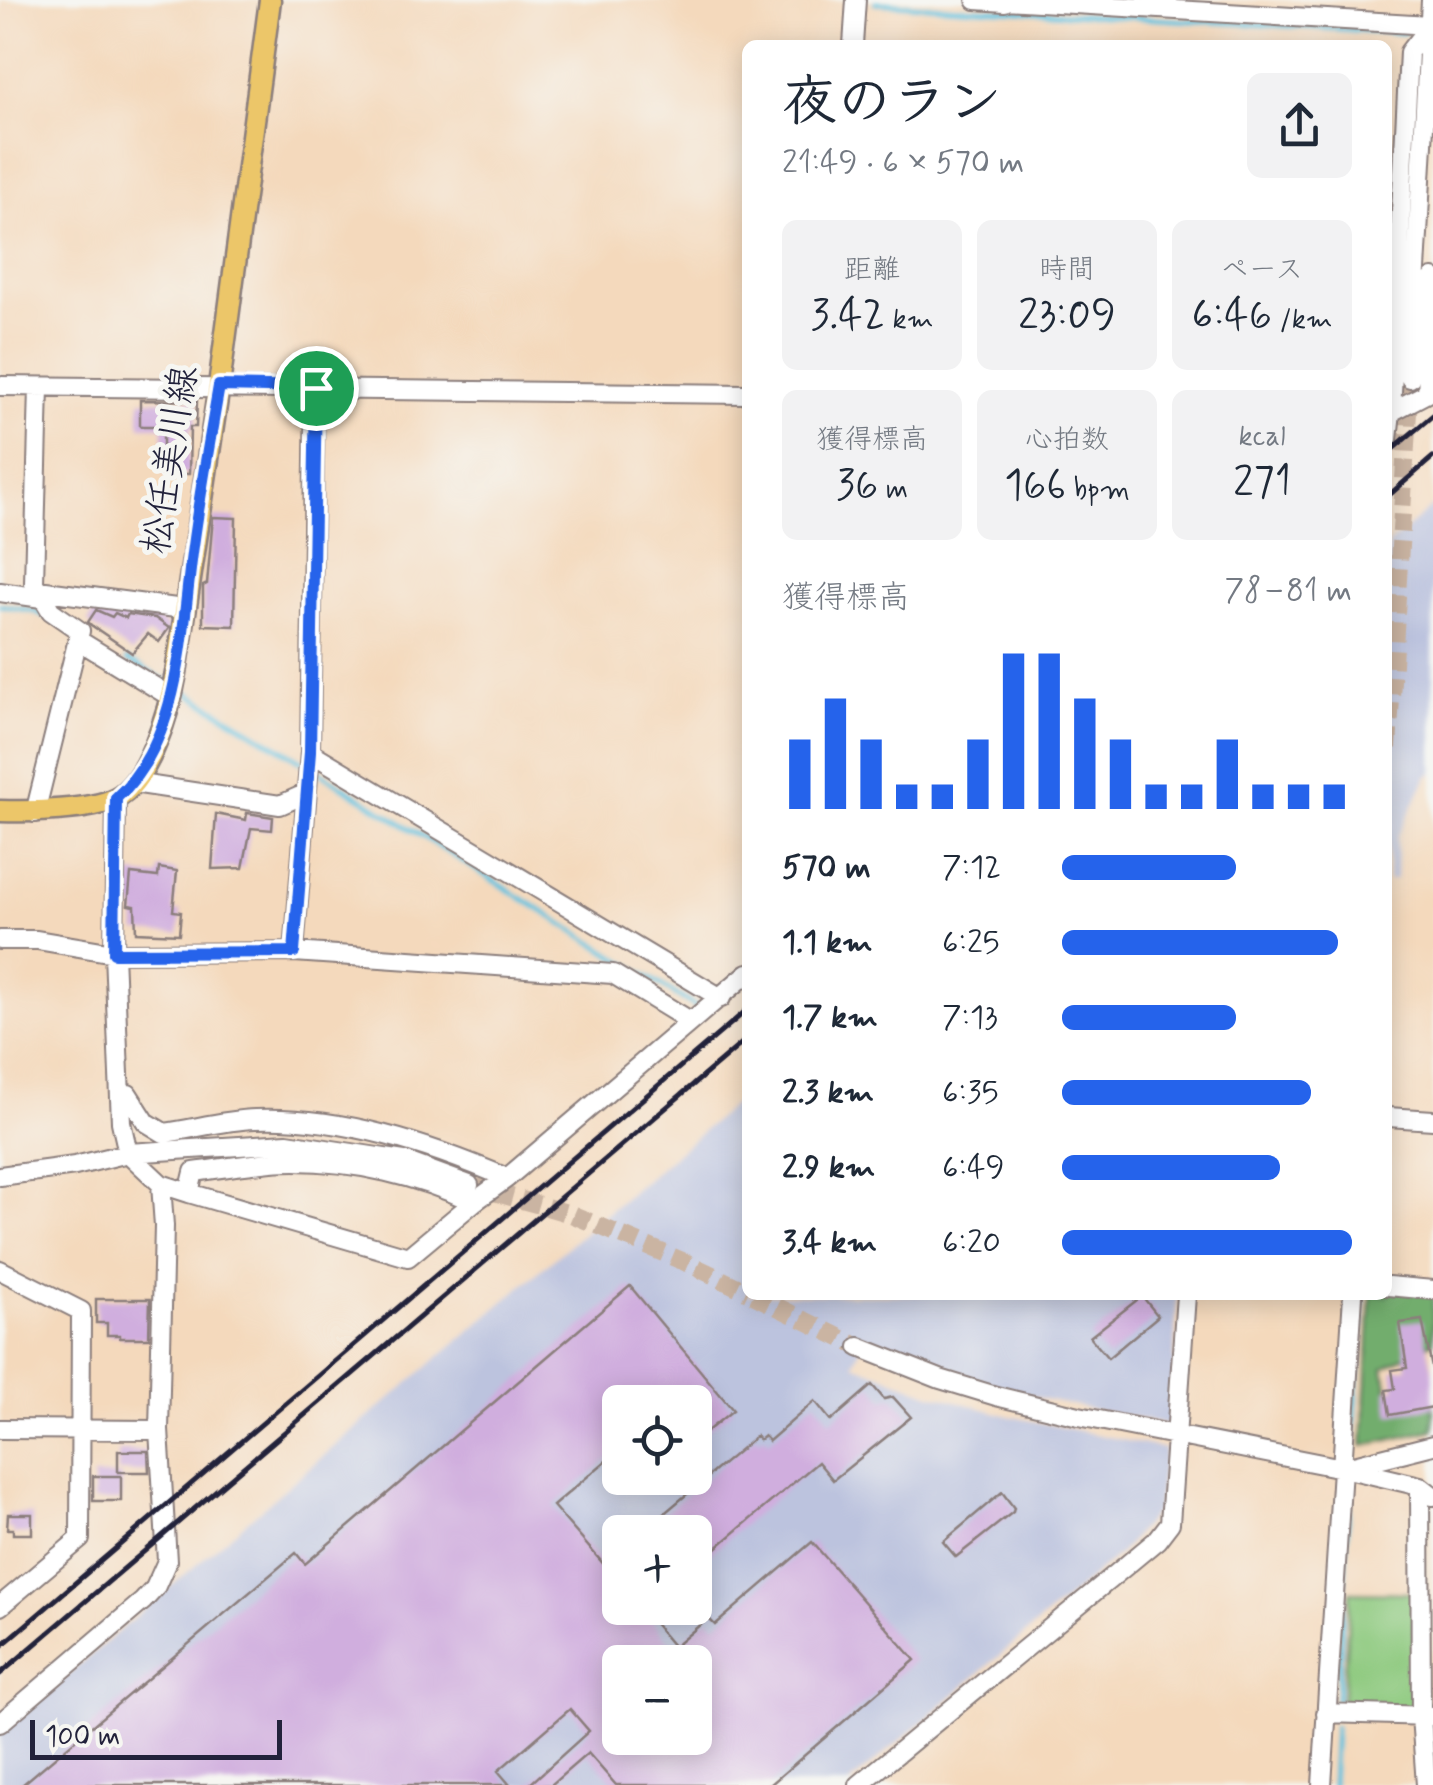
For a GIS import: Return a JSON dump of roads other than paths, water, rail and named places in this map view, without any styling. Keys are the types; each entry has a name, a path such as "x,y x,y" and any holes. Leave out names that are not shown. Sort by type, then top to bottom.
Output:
{"main road":[{"name":"松任美川線","path":"0,811 35,812 116,798 134,783 166,718 219,386 270,0"}],"street":[{"path":"854,40 856,0"},
{"path":"976,0 1176,6 1430,25"},
{"path":"1410,378 1432,0"},
{"path":"1392,316 1409,52 1430,25"},
{"path":"1392,411 1430,392 1433,278"},
{"path":"0,386 742,394"},
{"path":"35,812 80,631 50,611 34,583 39,387"},
{"path":"294,952 310,752 316,388"},
{"path":"0,592 184,609"},
{"path":"78,640 173,688"},
{"path":"310,752 720,998"},
{"path":"134,783 280,805 307,794"},
{"path":"116,798 114,953 121,1122 128,1153 161,1184 408,1257 472,1194 507,1178 742,979"},
{"path":"0,940 37,940 114,953 294,952 613,974 690,1021"},
{"path":"120,1094 128,1094 146,1122 164,1134 252,1119 348,1126 436,1151 507,1178"},
{"path":"1392,1117 1433,1120"},
{"path":"0,1176 75,1166 128,1153 288,1143 404,1161 472,1194"},
{"path":"189,1193 194,1172 291,1161 343,1164 472,1194"},
{"path":"0,1724 155,1588 166,1562 159,1430 164,1226 161,1184"},
{"path":"0,1270 82,1311 80,1539 0,1606"},
{"path":"1392,1286 1433,1290"},
{"path":"859,1785 1156,1540 1170,1522 1186,1300"},
{"path":"1322,1785 1353,1300"},
{"path":"858,1347 996,1396 1342,1468 1427,1491 1426,1785"},
{"path":"0,1429 159,1430"},
{"path":"1342,1468 1433,1445"},
{"path":"1326,1713 1427,1716"}],"waterway":[{"path":"875,3 1404,33"},
{"path":"0,605 45,616"},
{"path":"127,660 170,683"},
{"path":"180,688 303,762"},
{"path":"313,768 696,1007"},
{"path":"1352,1455 1363,1300"},
{"path":"1337,1699 1350,1484"},
{"path":"1332,1785 1335,1727"}],"tunnel":[{"path":"1392,681 1410,378"},
{"path":"469,1185 571,1214 742,1289"},
{"path":"763,1300 859,1347"}],"railway":[{"path":"1392,450 1433,415"},
{"path":"1392,493 1433,457"},
{"path":"0,1647 742,1014"},
{"path":"0,1674 742,1043"}]}
